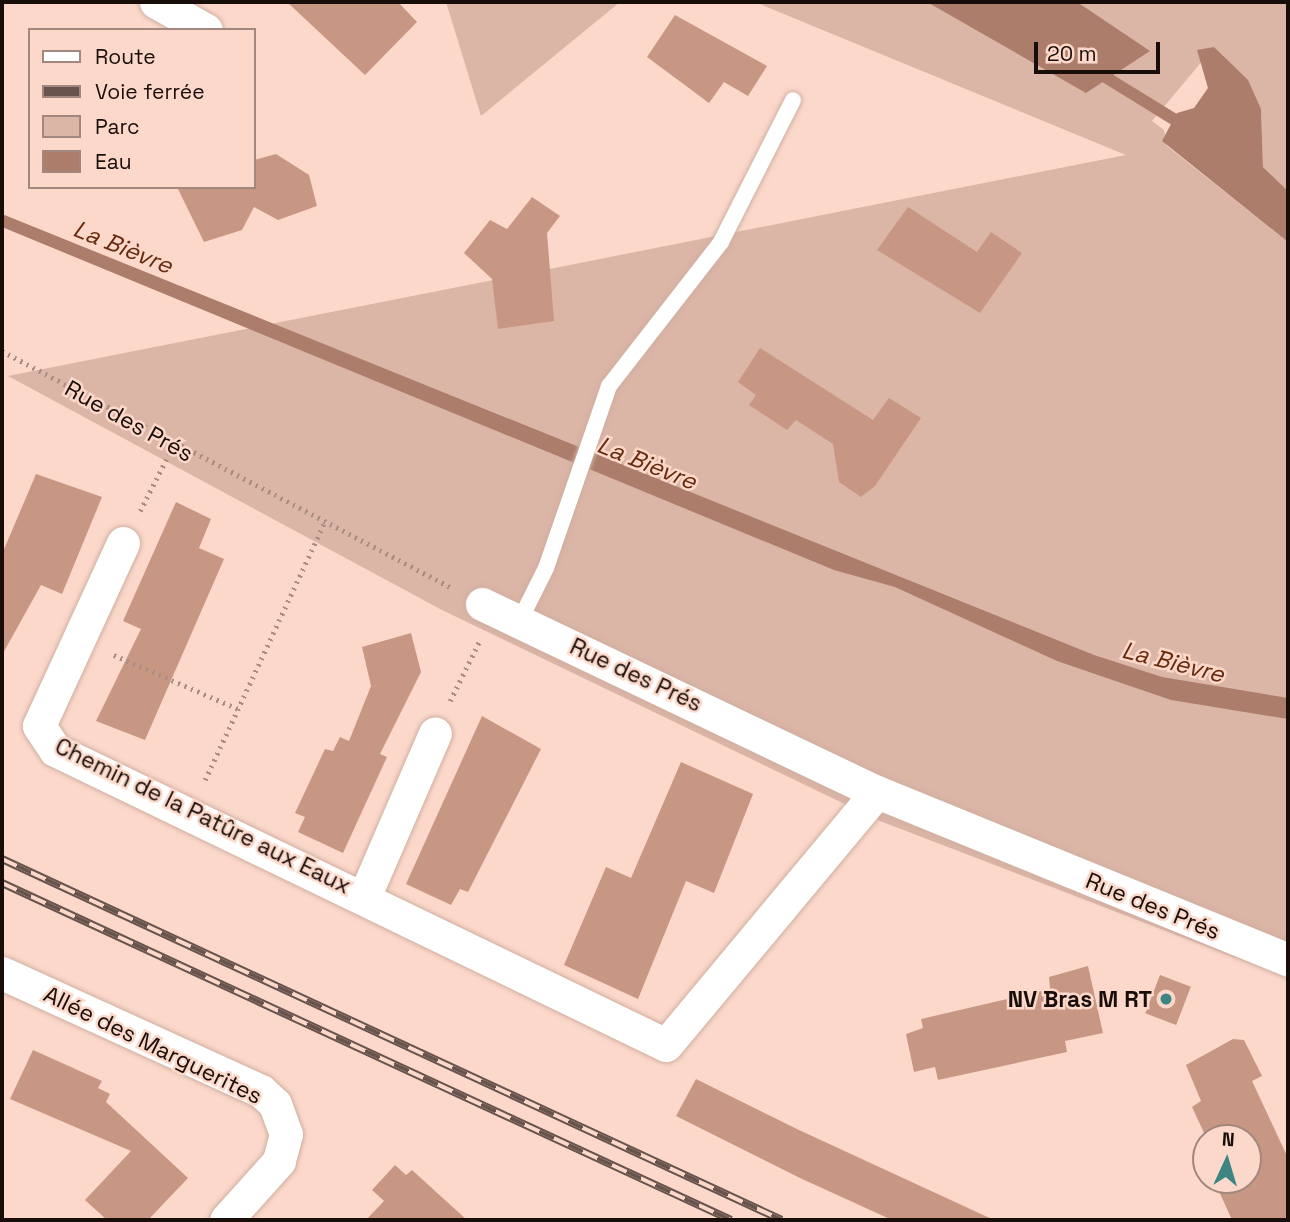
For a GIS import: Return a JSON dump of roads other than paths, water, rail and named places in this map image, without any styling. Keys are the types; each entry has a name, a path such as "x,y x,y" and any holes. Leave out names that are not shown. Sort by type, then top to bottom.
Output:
{"street":[{"path":"156,2 202,28"},
{"name":"Chemin de la Patûre aux Eaux","path":"123,543 78,639 42,734 55,750 365,895 483,960 666,1045 877,792"},
{"name":"Rue des Prés","path":"499,611 877,792 1288,960"},
{"name":"Chemin de la Patûre aux Eaux","path":"365,895 435,733"},
{"name":"Allée des Marguerites","path":"2,973 261,1091 275,1104 286,1134 279,1161 226,1220"}],"lane":[{"path":"499,611 574,487 609,386 721,242 793,100"}],"water":[{"path":"927,2 1077,2 1150,51 1086,93"},
{"path":"1214,47 1248,80 1261,109 1263,167 1288,191 1288,242 1162,141 1177,113 1194,108 1208,88 1197,50"},
{"path":"2,214 1094,655 1162,677 1288,698 1288,719 1171,700 1057,661 895,587 834,570 2,227"}],"waterway":[{"path":"1094,70 1185,126"}],"railway":[{"path":"2,859 782,1220"},
{"path":"2,883 731,1220"}],"place":[{"name":"NV Bras M RT","path":"1166,999"}],"water label":[{"name":"La Bièvre","path":"123,247"},
{"name":"La Bièvre","path":"647,463"},
{"name":"La Bièvre","path":"1173,662"}]}
